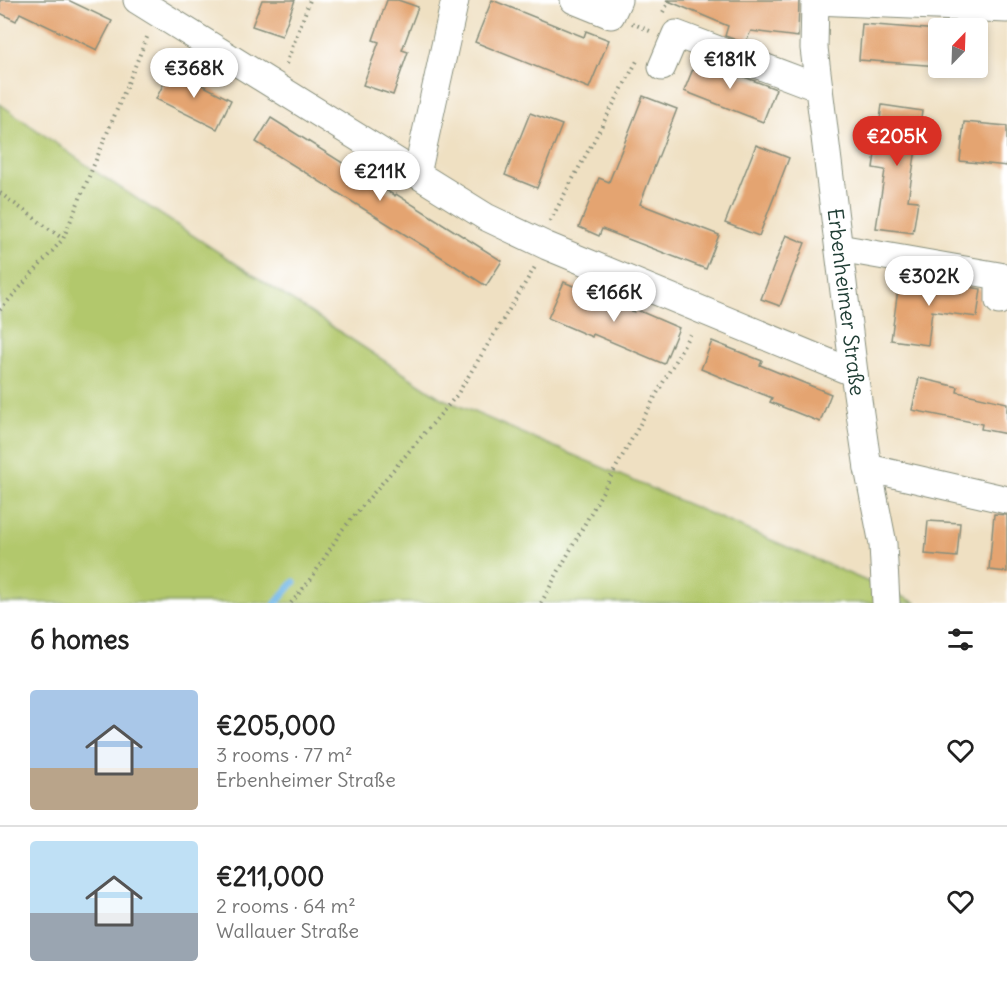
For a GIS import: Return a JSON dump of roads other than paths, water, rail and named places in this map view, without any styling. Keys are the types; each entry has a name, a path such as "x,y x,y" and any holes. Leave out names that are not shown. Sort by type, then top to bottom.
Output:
{"street":[{"path":"417,174 455,0"},
{"path":"574,0 611,15 618,0"},
{"path":"815,0 1007,9"},
{"name":"Erbenheimer Straße","path":"815,0 814,48 854,373 868,468 883,544 886,603"},
{"path":"152,4 278,87 486,217 543,244 854,373"},
{"path":"652,60 676,34 819,88"},
{"path":"839,248 999,276 999,301"},
{"path":"868,468 1007,500"}],"waterway":[{"path":"276,603 294,582"}]}
